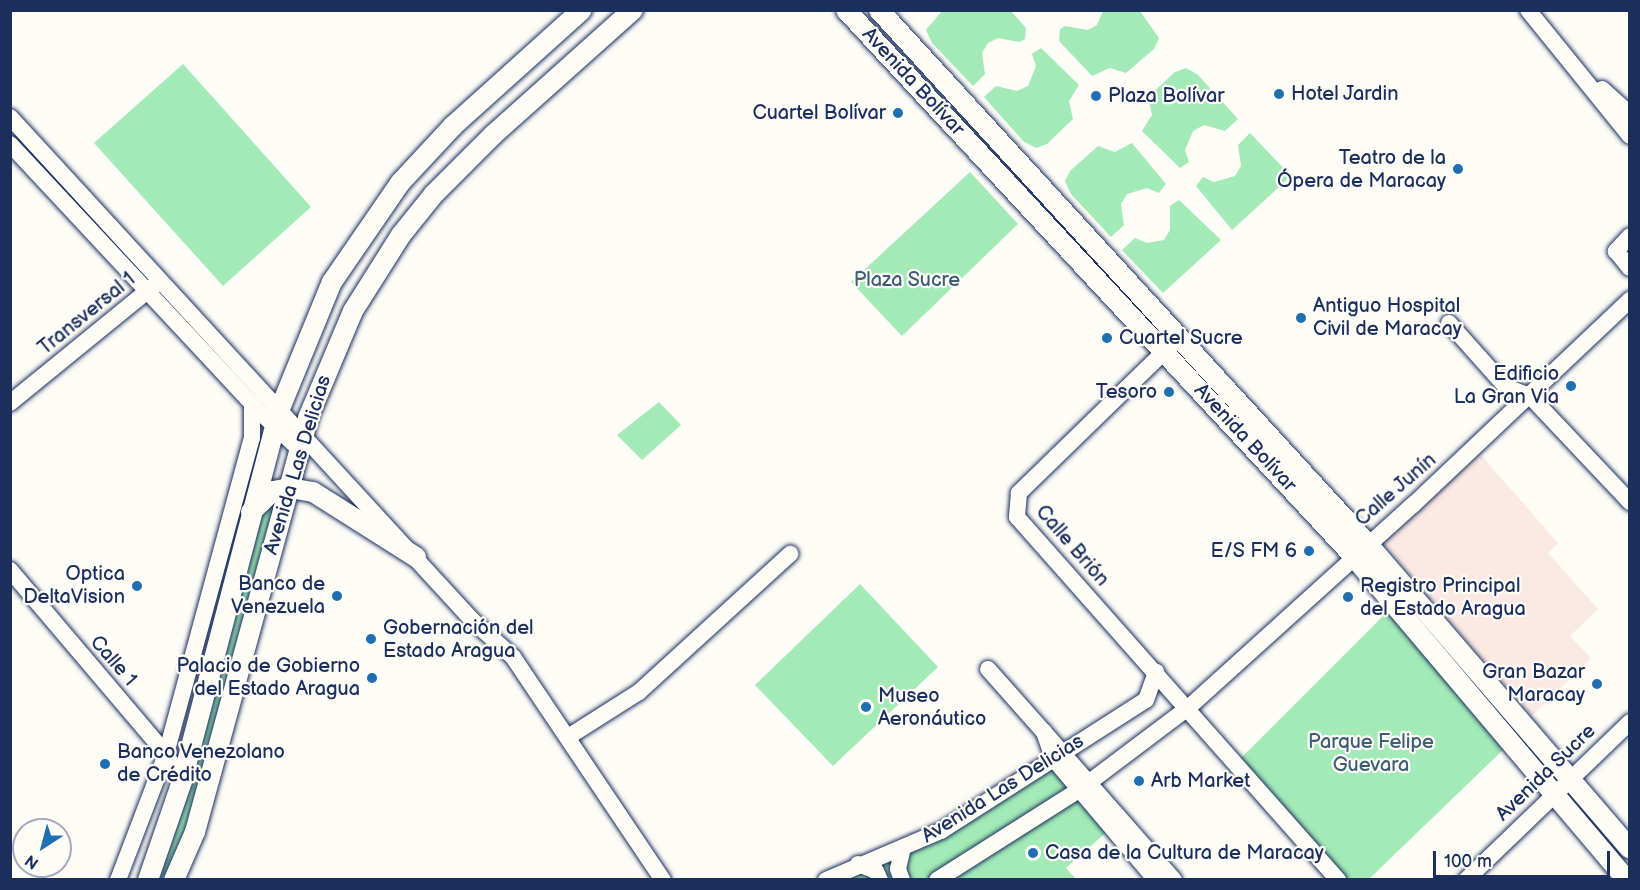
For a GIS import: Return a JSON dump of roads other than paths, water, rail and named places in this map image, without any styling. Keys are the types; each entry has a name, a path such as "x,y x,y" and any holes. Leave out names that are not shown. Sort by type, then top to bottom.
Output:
{"main road":[{"name":"Avenida Las Delicias","path":"148,879 182,781 250,513 277,419 332,282 393,192 453,126 582,10"},
{"name":"Avenida Las Delicias","path":"174,879 195,832 302,443 353,311 401,235 434,194 493,135 633,10"},
{"name":"Avenida Bolívar","path":"846,10 1164,351 1360,549 1554,795 1627,879"},
{"name":"Avenida Bolívar","path":"879,10 1180,337 1360,549 1570,780 1629,849"},
{"path":"250,513 273,491 290,488 313,492 338,504 416,557"}],"street":[{"path":"1532,12 1629,136"},
{"path":"1570,60 1629,114"},
{"path":"10,117 155,285 277,419 416,557 473,621 513,657 663,879"},
{"path":"10,144 155,285 252,404 277,419"},
{"path":"1629,236 1616,251 1629,268"},
{"name":"Transversal 1","path":"10,403 155,285"},
{"name":"Calle Junín","path":"1188,708 1530,396 1629,300"},
{"path":"1449,323 1506,387 1530,396 1629,502"},
{"name":"Calle Brión","path":"1180,337 1019,493 1017,517 1338,879"},
{"path":"118,879 166,754 252,438 252,404"},
{"path":"568,736 639,692 789,554"},
{"name":"Calle 1","path":"10,570 166,754 182,781"},
{"path":"988,669 1044,732 1058,755 1156,879"},
{"name":"Avenida Las Delicias","path":"826,879 941,831 1146,700 1156,672"},
{"name":"Avenida Las Delicias","path":"938,879 1084,787 1188,708"},
{"name":"Avenida Sucre","path":"1466,879 1629,722"},
{"path":"1084,787 1174,879"},
{"path":"902,879 898,869 903,848"},
{"path":"858,864 876,871 880,879"}],"place":[{"name":"Hotel Jardin","path":"1279,94"},
{"name":"Plaza Bolívar","path":"1096,96"},
{"name":"Cuartel Bolívar","path":"898,113"},
{"name":"Teatro de la Ópera de Maracay","path":"1458,169"},
{"name":"Antiguo Hospital Civil de Maracay","path":"1301,318"},
{"name":"Cuartel Sucre","path":"1107,338"},
{"name":"Edificio La Gran Via","path":"1571,386"},
{"name":"Tesoro","path":"1169,392"},
{"name":"E/S FM 6","path":"1309,551"},
{"name":"Optica DeltaVision","path":"137,586"},
{"name":"Banco de Venezuela","path":"337,596"},
{"name":"Registro Principal del Estado Aragua","path":"1348,597"},
{"name":"Gobernación del Estado Aragua","path":"371,639"},
{"name":"Palacio de Gobierno del Estado Aragua","path":"372,678"},
{"name":"Gran Bazar Maracay","path":"1597,684"},
{"name":"Museo Aeronáutico","path":"866,707"},
{"name":"Banco Venezolano de Crédito","path":"105,764"},
{"name":"Arb Market","path":"1139,781"},
{"name":"Casa de la Cultura de Maracay","path":"1033,853"}],"park label":[{"name":"Plaza Sucre","path":"907,280"},
{"name":"Parque Felipe Guevara","path":"1371,754"}]}
